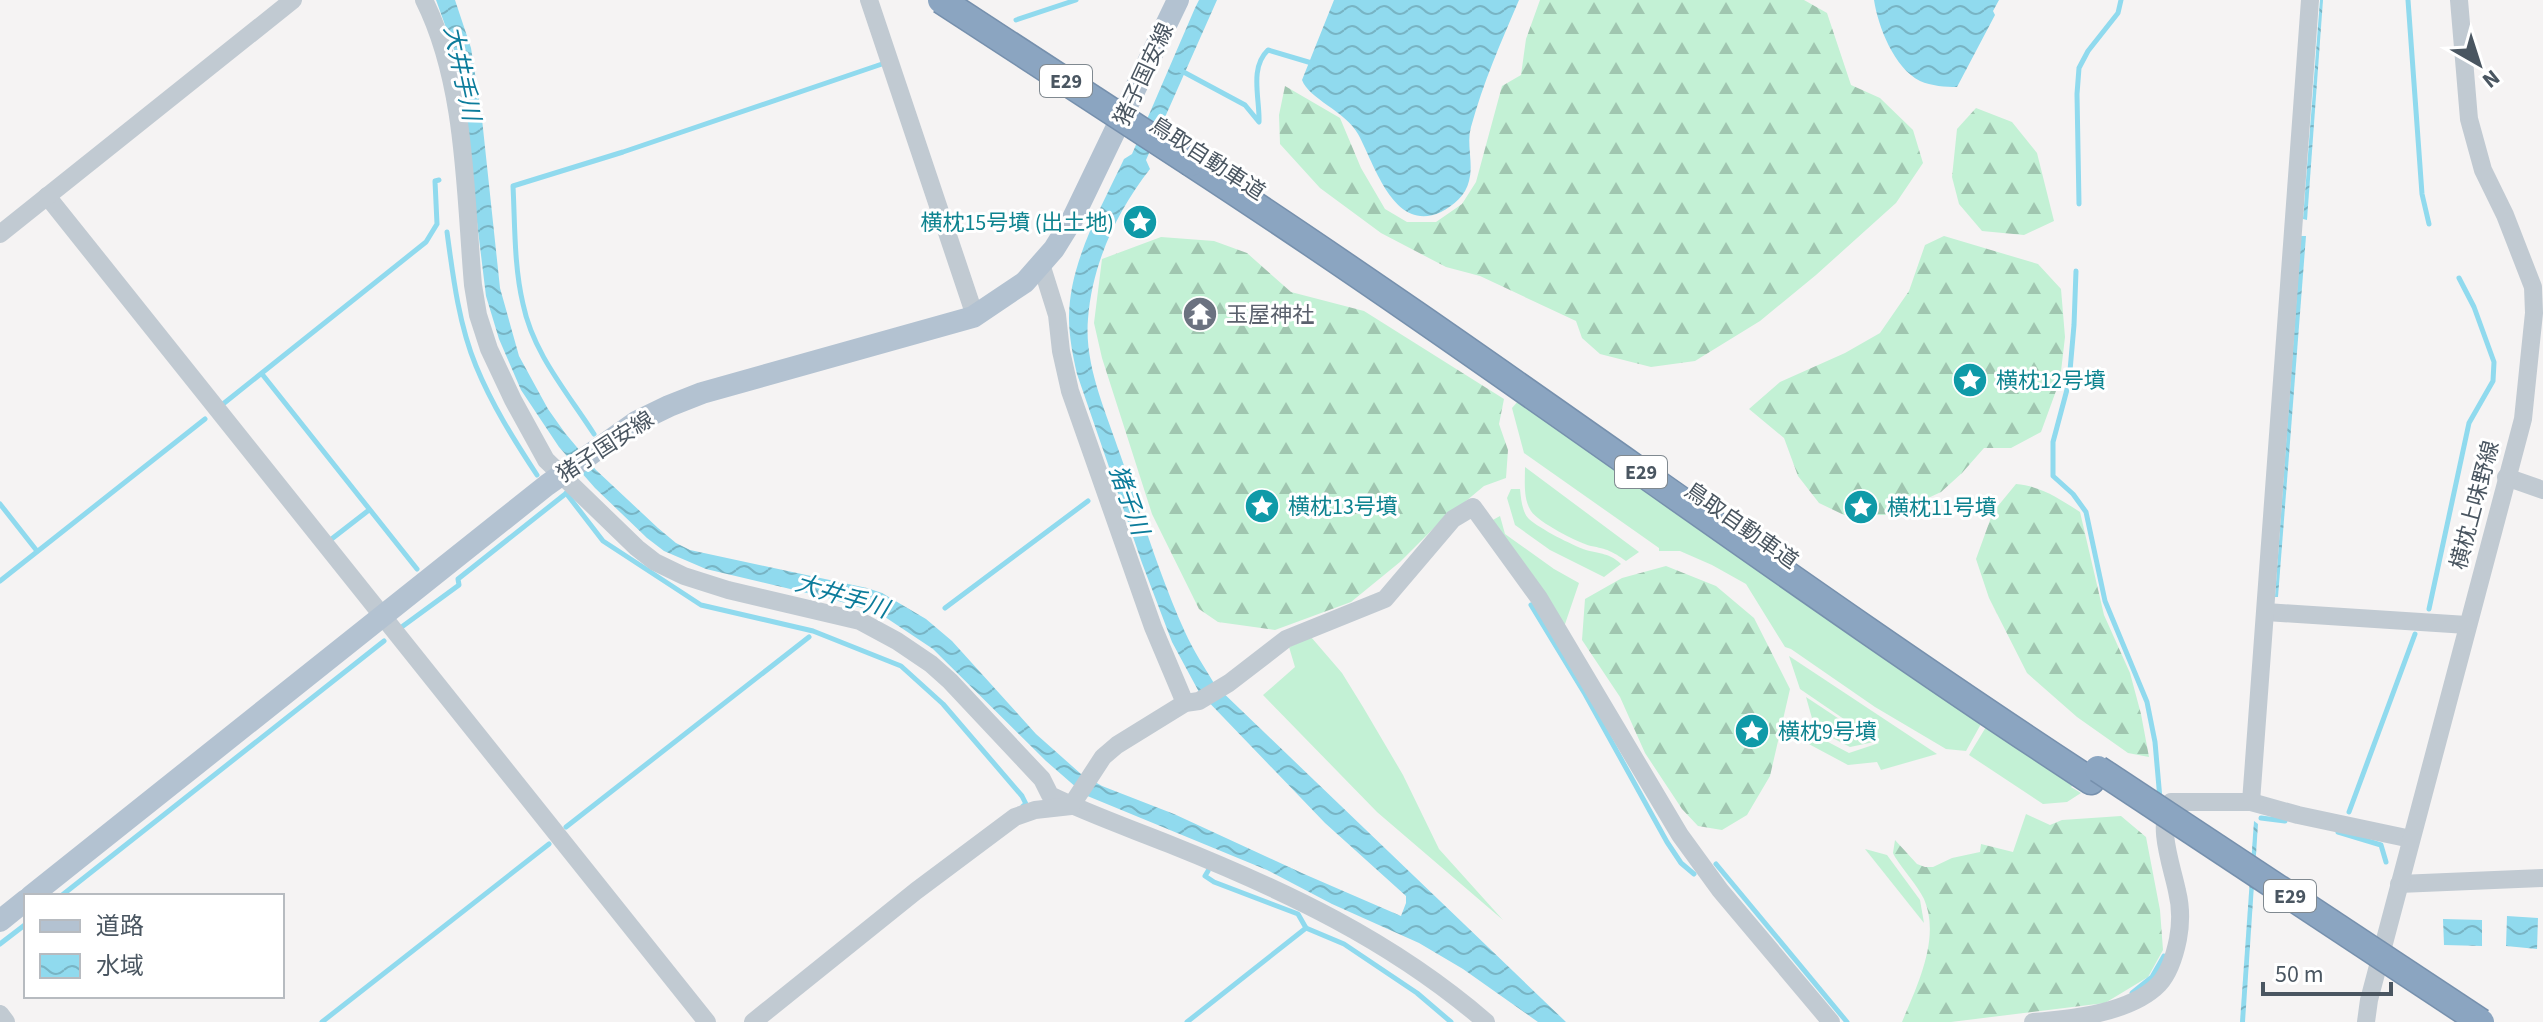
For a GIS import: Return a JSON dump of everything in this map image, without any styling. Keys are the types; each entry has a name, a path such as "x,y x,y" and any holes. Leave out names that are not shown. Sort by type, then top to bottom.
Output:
{"highway":[{"name":"鳥取自動車道","path":"941,0 1194,158"},
{"name":"鳥取自動車道","path":"963,0 1194,158 1825,602 2481,1022"},
{"name":"鳥取自動車道","path":"2094,775 2457,1022"}],"main road":[{"name":"猪子国安線","path":"33,894 381,615 592,451 636,422 702,393 975,316 1025,282 1054,249 1077,209 1178,0"},
{"name":"猪子国安線","path":"0,921 24,901"}],"street":[{"path":"0,234 293,0"},
{"path":"424,0 437,25 455,101 473,285 478,315 489,349 546,460 563,473 637,548 655,562 684,576 728,590 860,621 897,641 950,681 1042,779 1050,795 1339,919 1397,954 1486,1022"},
{"path":"2251,802 2310,0"},
{"name":"横枕上味野線","path":"2366,1022 2399,884 2523,419 2534,313 2533,287 2505,215 2483,170 2469,119 2459,0"},
{"path":"869,1 975,316"},
{"path":"47,196 707,1022"},
{"path":"1041,264 1057,315 1070,391 1153,627 1185,703"},
{"path":"2506,477 2543,490"},
{"path":"1071,806 1103,757 1185,703 1199,701 1229,683 1286,639 1385,599 1453,519 1473,507 1539,598 1680,835 1720,890 1831,1022"},
{"path":"2266,612 2467,625"},
{"path":"2033,1022 2075,1018 2136,1001 2160,983 2175,956 2181,922 2166,846 2167,808 2171,802 2251,802 2411,839"},
{"path":"753,1022 916,891 1015,817 1035,810 1071,806"},
{"path":"2399,884 2543,878"},
{"path":"0,1014 6,1022"}],"green space":[{"path":"1540,0 1804,0 1827,13 1851,85 1880,98 1913,130 1923,163 1896,203 1816,275 1760,321 1695,361 1651,367 1600,354 1582,338 1576,321 1480,276 1446,267 1381,233 1320,188 1280,144 1279,115 1285,86 1340,118 1361,168 1385,209 1407,222 1436,222 1462,204 1476,182 1502,86 1521,75 1526,39"},
{"path":"1976,108 2012,122 2037,153 2054,221 2024,235 1982,231 1959,204 1952,177 1957,129"},
{"path":"1944,236 2038,264 2061,289 2065,337 2060,380 2041,432 2011,448 1984,448 1941,492 1911,506 1885,515 1844,515 1819,503 1798,476 1784,438 1749,409 1780,382 1845,353 1880,333 1909,291 1925,245"},
{"path":"1161,237 1214,241 1247,253 1291,292 1364,311 1504,399 1499,424 1508,450 1506,478 1484,486 1351,602 1275,630 1218,622 1199,609 1152,514 1102,358 1094,323 1102,259"},
{"path":"1519,400 1981,724 1966,751 1946,749 1875,707 1785,647 1746,584 1680,551 1659,551 1659,548 1524,453 1512,408"},
{"path":"1525,467 1639,552 1626,561 1609,551 1577,541 1542,521 1531,511 1527,501"},
{"path":"2016,484 2042,490 2080,512 2104,615 2130,673 2149,757 2128,753 2077,717 2027,673 1989,598 1976,559 1993,512"},
{"path":"1511,489 1520,489 1525,513 1534,523 1621,564 1604,577 1550,550 1515,525 1507,498"},
{"path":"1500,516 1505,534 1579,583 1564,627 1491,521"},
{"path":"1666,566 1716,586 1754,618 1790,689 1770,776 1747,815 1722,830 1698,826 1682,809 1645,753 1620,697 1582,640 1585,599 1622,578"},
{"path":"1311,637 1342,673 1363,707 1403,775 1439,849 1503,920 1377,812 1263,695 1295,667 1289,647"},
{"path":"1789,656 1937,754 1881,770 1877,762 1848,765 1805,742 1800,729 1809,728 1811,733 1849,753 1879,743 1800,689"},
{"path":"1806,697 1874,742 1850,747 1815,729"},
{"path":"1986,727 2081,793 2067,802 2043,804 1969,755"},
{"path":"2026,814 2050,825 2062,820 2121,816 2146,837 2160,910 2163,950 2148,977 2105,1003 1951,1022 1902,1022 1925,962 1930,930 1924,899 1893,853 1895,840 1917,864 1925,867 1980,852 1981,844 2013,852"},
{"path":"1865,849 1887,855 1920,900 1924,923"}],"water":[{"path":"436,0 455,0 471,48 482,119 500,288 519,356 548,409 596,470 658,528 690,550 867,588 882,593 926,619 952,641 1036,734 1081,774 1102,786 1174,814 1401,916 1406,896 1325,823 1199,692 1172,642 1142,563 1074,360 1069,325 1070,297 1080,256 1124,159 1132,154 1199,0 1217,0 1146,160 1150,169 1117,220 1095,278 1088,319 1089,354 1103,405 1176,610 1215,685 1566,1022 1538,1022 1463,969 1419,943 1332,904 1267,870 1085,795 1046,761 933,649 879,613 706,569 664,551 647,538 595,488 559,447 521,390 499,339 486,296 457,58"},
{"path":"1334,0 1519,0 1471,127 1471,168 1467,186 1458,200 1441,212 1425,216 1411,213 1399,205 1379,178 1352,126 1312,93 1302,80"},
{"path":"1874,0 1999,0 1993,11 1995,15 1957,87 1924,83 1902,67 1883,34"},
{"path":"2320,0 2323,0 2307,220 2303,219"},
{"path":"2301,236 2306,236 2278,597 2275,597"},
{"path":"2254,821 2258,824 2245,1022 2240,1022"},
{"path":"2507,916 2538,918 2537,949 2506,946"},
{"path":"2443,919 2482,920 2482,946 2444,945"}],"waterway":[{"path":"1016,20 1076,0"},
{"path":"2079,204 2079,68 2088,51 2118,13 2121,0"},
{"path":"2408,0 2422,194 2429,224"},
{"path":"1178,69 1245,105 1259,122 1257,75 1262,57 1268,50 1315,64"},
{"path":"594,434 552,372 528,322 518,275 513,186 882,64"},
{"path":"223,404 426,242 437,224 435,181 439,180"},
{"path":"447,232 457,300 470,350 496,408 537,475"},
{"path":"2076,271 2069,382 2053,442 2053,476 2073,494 2086,512 2105,601 2147,702 2155,742 2160,799"},
{"path":"2429,609 2469,423 2493,381 2494,362 2474,307 2459,278"},
{"path":"262,374 417,569"},
{"path":"0,581 205,419"},
{"path":"566,493 603,541 701,605 813,631 901,666 943,704 1022,796 1026,804 1023,806"},
{"path":"403,626 459,585 458,579 564,495"},
{"path":"945,608 1088,501"},
{"path":"0,504 37,551"},
{"path":"329,541 369,510"},
{"path":"1531,605 1585,694 1667,842 1681,863 1694,874"},
{"path":"2349,812 2415,634"},
{"path":"566,827 809,637"},
{"path":"64,894 384,641"},
{"path":"2261,818 2285,821"},
{"path":"2338,832 2381,845 2386,862"},
{"path":"322,1022 549,844"},
{"path":"1716,864 1847,1022"},
{"path":"1208,871 1205,876 1214,882 1298,914 1306,928 1344,944 1417,993 1451,1022"},
{"path":"0,944 24,926"},
{"path":"1187,1022 1306,928"},
{"path":"2132,993 2152,977 2164,956"}],"place":[{"name":"横枕15号墳 (出土地)","path":"1140,222"},
{"name":"玉屋神社","path":"1200,314"},
{"name":"横枕12号墳","path":"1970,380"},
{"name":"横枕13号墳","path":"1262,506"},
{"name":"横枕11号墳","path":"1861,507"},
{"name":"横枕9号墳","path":"1752,731"}],"water label":[{"name":"大井手川","path":"462,73"},
{"name":"猪子川","path":"1129,500"},
{"name":"大井手川","path":"842,596"}]}
